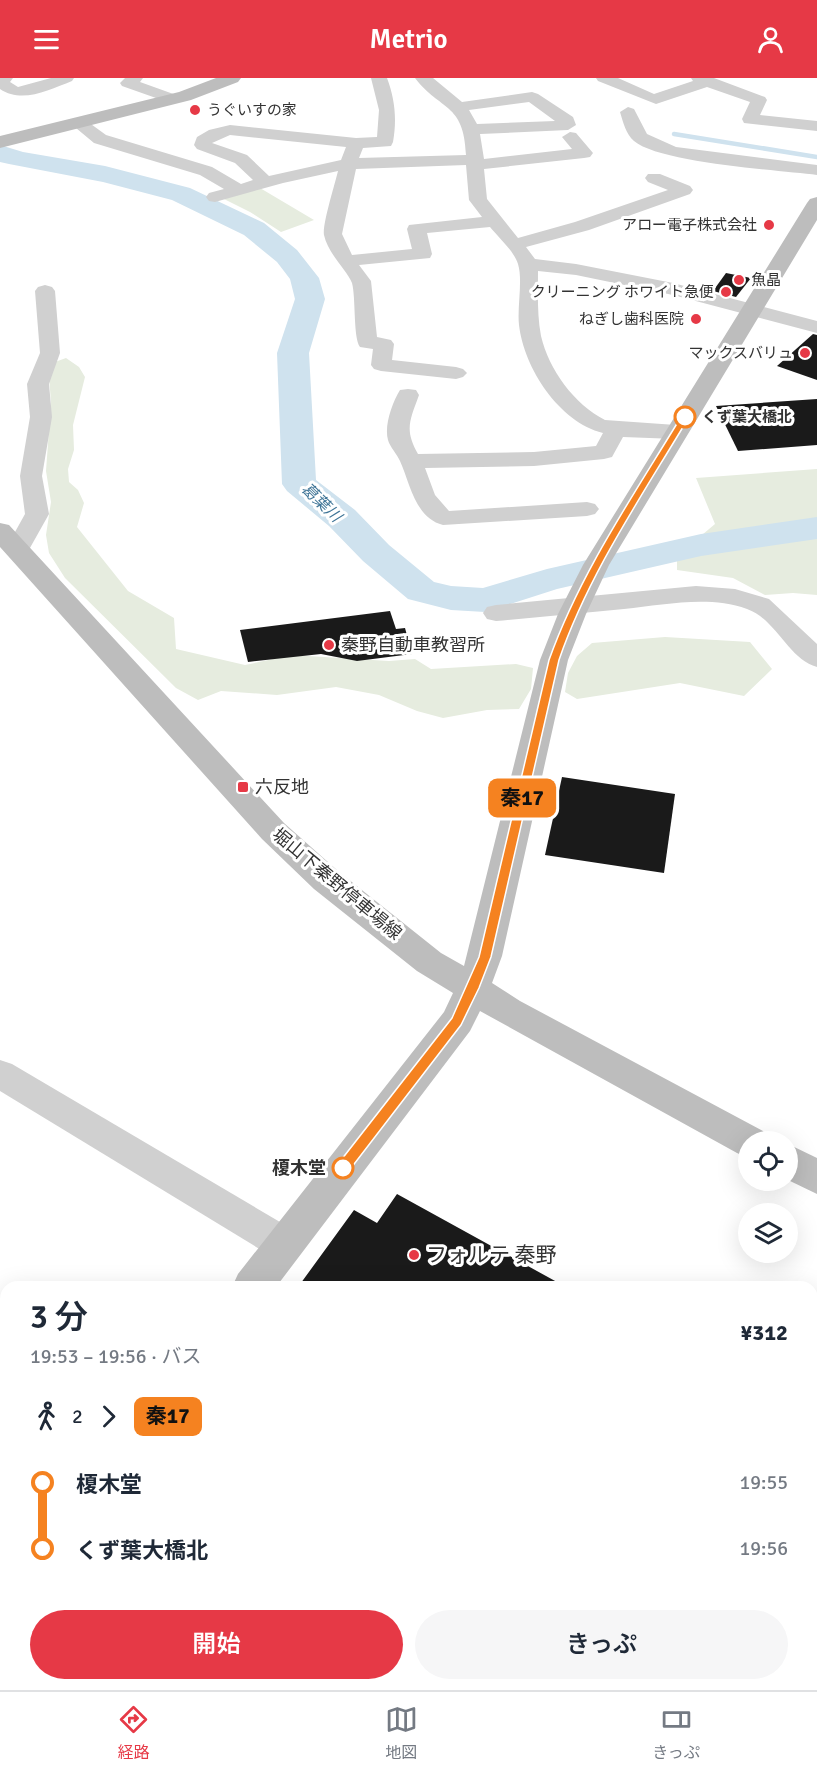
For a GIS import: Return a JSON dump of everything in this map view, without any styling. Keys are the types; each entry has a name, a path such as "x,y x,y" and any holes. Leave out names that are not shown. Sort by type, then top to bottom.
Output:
{"street":[{"path":"4,78 1,83 15,92 39,88 66,78"},
{"path":"135,78 128,83 172,99"},
{"path":"5,141 172,99 207,89 232,78"},
{"path":"265,182 242,159 203,145 203,141 215,134 230,130 356,143 385,142 389,121 386,93 380,78"},
{"path":"423,78 459,107 474,149 478,200 516,244 528,265 533,345 547,372 575,412 590,422 616,429 676,432"},
{"path":"604,78 652,97 702,80 759,100 750,119 817,126"},
{"path":"215,197 265,182 348,165 474,149 568,125 567,121 532,97 459,107"},
{"path":"628,112 634,129 641,138 672,152 817,170"},
{"path":"78,123 100,139 206,171 239,190"},
{"path":"474,149 584,153 570,137 594,135"},
{"path":"356,143 348,165 333,234 345,261 361,281 367,321 367,343 384,344 381,365 456,373"},
{"path":"516,244 582,226 684,190 654,178"},
{"path":"256,1281 457,1021 485,957 554,660 579,597 608,545 753,307 807,238 817,203"},
{"path":"345,261 423,254 416,229 494,221"},
{"path":"528,265 586,272 753,307 817,327"},
{"path":"9,540 37,514 31,476 41,417 38,384 51,353 45,291"},
{"path":"408,395 398,424 399,440 411,461 424,497 443,519 587,509"},
{"path":"411,461 534,459 604,452 616,429"},
{"name":"堀山下秦野停車場線","path":"9,540 273,831 326,880 429,962 507,1011 738,1136"},
{"path":"496,613 696,594 735,597 760,606 789,630 817,659"},
{"path":"0,1074 284,1244"},
{"path":"798,1167 817,1177"}],"shaded area":[{"path":"260,188 314,220 281,232 224,199"},
{"path":"66,358 79,367 85,377 73,425 74,450 68,469 69,482 78,490 84,503 77,527 128,591 174,618 176,649 245,665 292,655 389,661 415,659 431,669 516,664 533,668 531,689 519,709 487,710 443,718 417,711 379,695 336,687 277,695 221,691 198,700 176,688 65,578 49,553 46,535 51,502 46,471 51,402 49,377 55,362"},
{"path":"817,469 817,595 793,593 765,595 733,578 677,570 677,556 715,524 696,478"},
{"path":"665,637 750,642 772,669 744,696 680,683 577,699 565,692 568,673 577,656 592,643"}],"building":[{"path":"726,273 751,278 736,297 713,291"},
{"name":"マックスバリュ","path":"813,334 817,335 817,380 777,366"},
{"path":"817,399 817,445 738,451 716,406"},
{"name":"秦野自動車教習所","path":"390,611 396,629 405,628 412,654 357,661 321,654 248,662 240,630"},
{"path":"562,777 675,794 664,873 545,855"},
{"name":"フォルテ 秦野","path":"397,1194 555,1281 302,1281 354,1210 377,1223"}],"waterway":[{"path":"674,134 817,157"},
{"name":"葛葉川","path":"0,153 18,159 105,174 181,194 254,229 287,256 304,278 310,299 293,353 299,484 342,518 376,553 421,591 451,598 485,600 547,580 701,545 817,528"}],"bus line":[{"name":"秦17","path":"343,1168 457,1021 473,988 485,957 554,660 564,633 596,565 685,417"}],"place":[{"name":"うぐいすの家","path":"195,110"},
{"name":"アロー電子株式会社","path":"769,225"},
{"name":"魚晶","path":"739,280"},
{"name":"クリーニング ホワイト急便","path":"726,292"},
{"name":"ねぎし歯科医院","path":"696,319"},
{"name":"マックスバリュ","path":"805,353"},
{"name":"くず葉大橋北","path":"685,417"},
{"name":"秦野自動車教習所","path":"329,645"},
{"name":"六反地","path":"243,787"},
{"name":"榎木堂","path":"343,1168"},
{"name":"フォルテ 秦野","path":"414,1255"}]}
